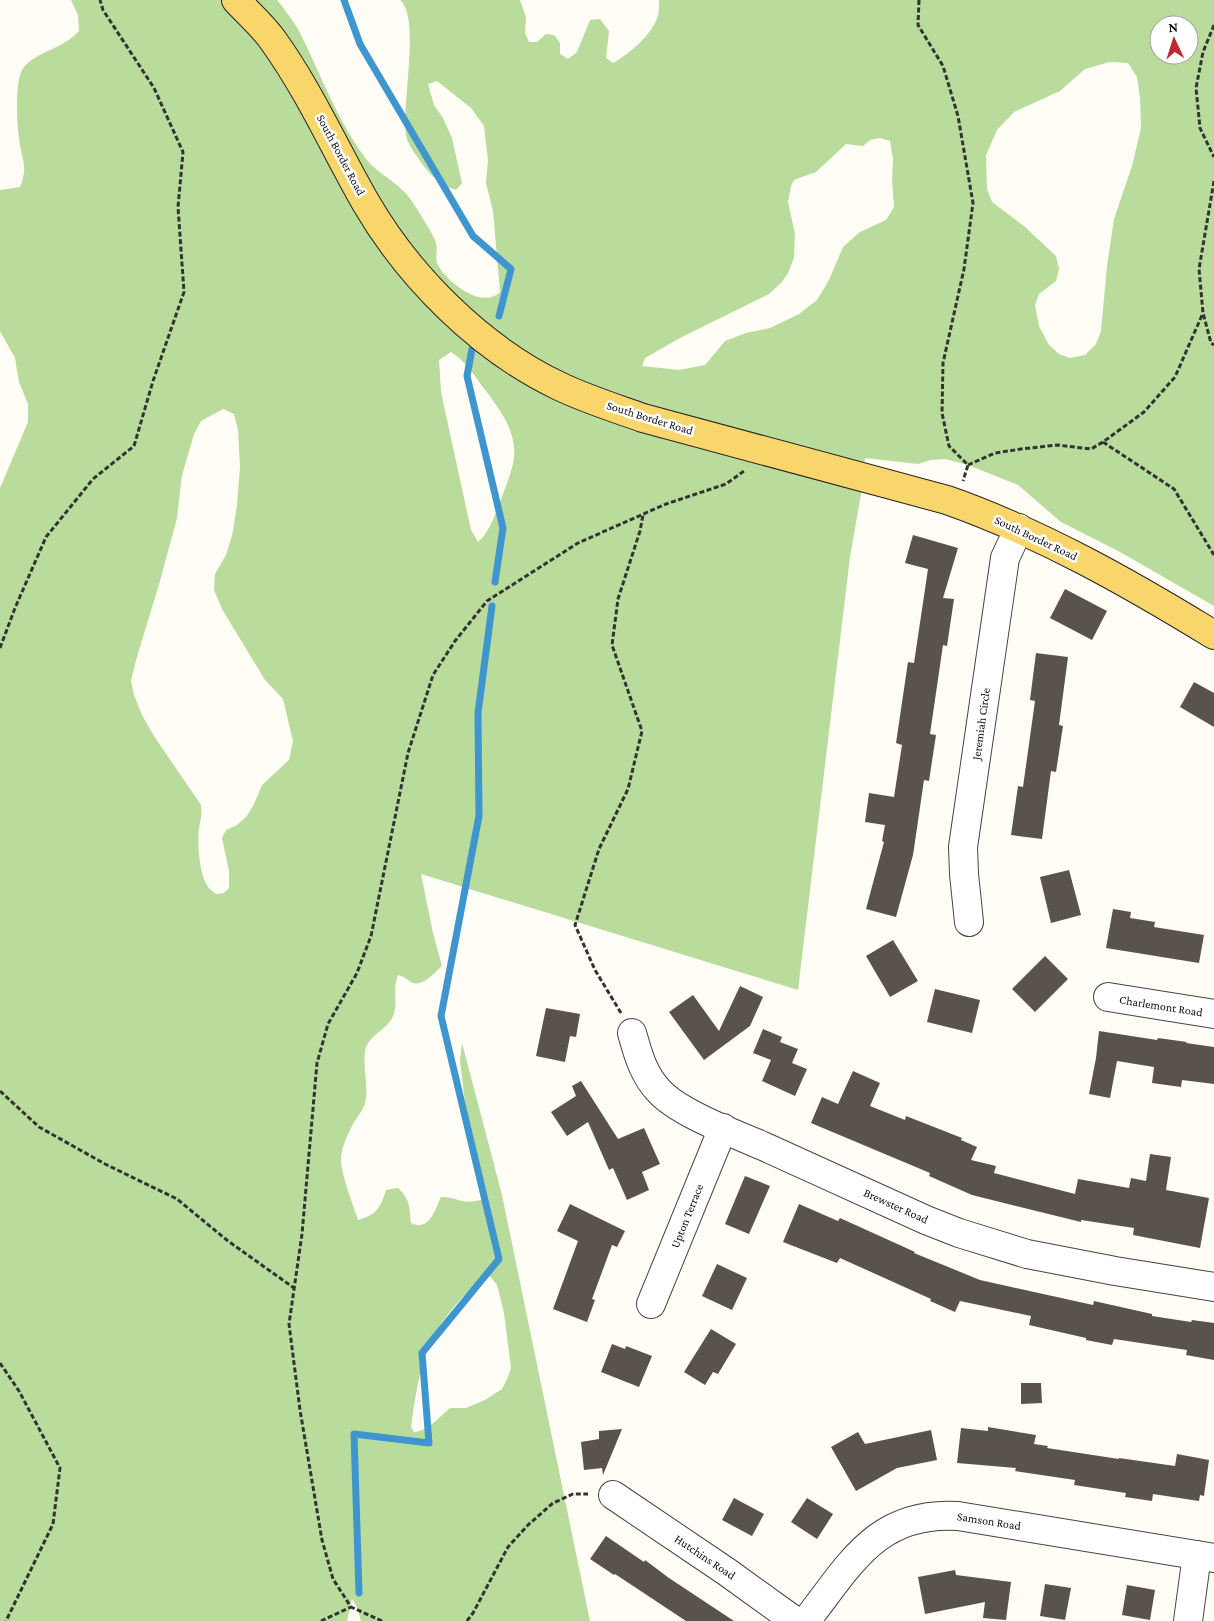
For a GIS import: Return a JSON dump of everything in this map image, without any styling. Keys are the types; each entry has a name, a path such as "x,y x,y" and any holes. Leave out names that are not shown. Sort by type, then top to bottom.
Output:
{"main road":[{"name":"South Border Road","path":"236,0 272,38 319,113 366,203 384,232 426,285 499,349 529,369 558,385 596,402 644,418 957,504 1018,528 1105,571 1214,635"}],"street":[{"name":"Jeremiah Circle","path":"969,922 963,847 1005,558 1018,528"},
{"name":"Charlemont Road","path":"1108,997 1214,1014"},
{"name":"Brewster Road","path":"632,1032 639,1059 648,1078 660,1092 677,1106 926,1220 968,1236 1028,1254 1115,1271 1214,1287"},
{"name":"Upton Terrace","path":"651,1304 723,1128"},
{"name":"Hutchins Road","path":"613,1496 743,1583 795,1621"},
{"name":"Samson Road","path":"806,1621 855,1558 871,1541 896,1526 923,1517 958,1516 1206,1557"},
{"path":"1188,1621 1206,1557"}],"path":[{"path":"0,648 14,608 46,537 93,479 134,446 153,381 184,292 178,207 183,152 154,88 103,10 100,0"},
{"path":"919,0 918,25 943,66 958,116 974,203 964,269 943,363 942,393 942,413 949,446 968,465"},
{"path":"1214,25 1203,52 1196,88 1200,128 1214,157"},
{"path":"1214,181 1200,269 1203,314 1211,343 1214,345"},
{"path":"968,465 995,453 1057,445 1091,449 1103,442 1144,412 1175,377 1203,314"},
{"path":"1103,442 1174,489 1214,555"},
{"path":"382,1621 351,1607 333,1579 322,1540 300,1410 288,1324 302,1234 317,1063 328,1024 357,974 370,936 408,753 433,675 455,641 486,601 578,544 666,504 726,484 747,470 757,448"},
{"path":"957,504 968,465"},
{"path":"632,1032 595,970 575,926 599,849 628,789 642,731 612,645 618,600 640,532 643,514"},
{"path":"0,1090 39,1127 105,1164 177,1199 228,1241 294,1288"},
{"path":"0,1364 19,1391 60,1468 52,1524 6,1621"},
{"path":"467,1621 508,1548 528,1525 553,1503 573,1494 613,1496"},
{"path":"321,1621 351,1607"}],"green space":[{"path":"71,0 277,0 299,31 338,113 356,145 372,166 406,194 425,222 436,243 437,263 443,272 466,292 484,298 493,297 500,292 493,211 486,183 488,160 484,126 471,108 437,81 428,84 434,105 443,118 452,138 462,183 456,190 442,183 430,173 413,151 407,139 405,121 410,43 409,24 406,10 400,0 520,0 526,17 525,33 529,42 537,42 546,34 554,35 560,43 560,54 568,59 577,52 590,20 600,19 609,31 606,58 613,63 633,49 651,30 658,16 659,0 1214,0 1214,606 1120,552 1061,522 1018,485 968,465 945,459 931,460 918,464 865,458 850,557 798,990 421,874 442,966 429,978 417,983 413,983 398,975 395,986 395,1008 392,1018 373,1037 365,1050 365,1102 351,1128 344,1146 341,1163 358,1220 377,1210 386,1190 398,1188 402,1192 408,1203 411,1223 417,1225 427,1222 434,1213 441,1197 469,1202 488,1198 478,1167 465,1102 460,1061 462,1043 502,1195 590,1621 361,1621 357,1607 352,1599 347,1621 0,1621 0,488 28,422 28,404 19,382 15,358 0,331 0,190 20,187 23,179 24,162 19,138 17,112 17,90 21,73 28,63 39,55 62,44 79,31 78,15","holes":["1110,62 1128,63 1137,77 1141,128 1132,166 1114,219 1107,266 1101,331 1096,344 1085,355 1070,358 1059,354 1049,345 1039,326 1035,305 1039,294 1056,281 1059,269 1056,256 1024,226 992,202 987,189 986,155 997,130 1014,112 1060,91 1085,69","880,138 890,141 893,159 894,207 886,220 860,232 843,247 829,280 817,300 799,314 770,328 746,333 725,341 705,365 679,370 642,366 645,358 682,337 769,294 781,283 788,273 794,258 795,234 788,202 794,180 816,172 846,144 863,146 870,140","451,352 465,363 472,372 505,419 513,438 514,458 510,474 491,524 478,542 471,530 441,392 439,360","223,409 234,414 238,430 240,467 237,505 232,536 226,555 215,574 214,590 222,609 265,680 283,699 293,741 289,760 262,785 247,816 237,825 226,830 222,838 229,871 229,888 224,893 216,894 206,884 201,869 198,834 201,805 142,715 131,681 177,518 182,475 194,434 201,421","489,1275 497,1285 504,1313 511,1368 508,1377 502,1389 485,1400 466,1408 450,1408 429,1426 414,1432 411,1427 416,1392 430,1345 448,1315 463,1297"]}],"building":[{"path":"913,535 958,548 943,598 954,599 947,646 943,645 930,734 936,735 929,781 924,780 913,855 896,917 866,909 884,842 882,841 885,825 865,822 869,793 894,797 902,745 896,743 908,662 914,663 928,569 905,563"},
{"path":"1065,589 1107,611 1092,640 1050,618"},
{"path":"1036,653 1068,657 1059,725 1063,726 1056,772 1051,771 1042,839 1011,835 1018,786 1023,787 1035,701 1030,700"},
{"path":"1194,682 1214,693 1214,727 1180,707"},
{"path":"1069,870 1081,915 1051,923 1040,877"},
{"path":"1113,909 1131,912 1130,918 1155,922 1154,927 1204,935 1199,963 1106,948"},
{"path":"893,940 918,981 890,997 866,956"},
{"path":"1045,956 1068,979 1035,1012 1012,989"},
{"path":"740,986 763,997 750,1026 704,1060 669,1012 693,995 719,1031"},
{"path":"935,989 980,1000 972,1033 927,1022"},
{"path":"546,1008 580,1014 576,1037 570,1036 565,1062 536,1056"},
{"path":"763,1029 782,1037 780,1042 798,1049 792,1063 807,1069 795,1096 762,1081 771,1060 753,1053"},
{"path":"1099,1031 1214,1047 1214,1084 1182,1080 1181,1087 1152,1083 1154,1067 1117,1061 1110,1098 1089,1094"},
{"path":"853,1071 880,1083 870,1106 905,1120 906,1116 962,1138 961,1140 977,1147 971,1160 996,1166 994,1173 1075,1194 1078,1179 1129,1188 1131,1178 1146,1181 1150,1154 1171,1157 1166,1190 1209,1198 1200,1248 1133,1235 1134,1228 1081,1220 1081,1222 972,1195 929,1176 930,1173 811,1123 822,1097 838,1104"},
{"path":"581,1081 618,1139 644,1128 660,1164 642,1172 649,1190 627,1200 613,1168 609,1170 588,1122 567,1136 551,1112 576,1096 572,1086"},
{"path":"745,1176 770,1186 749,1234 725,1224"},
{"path":"570,1204 625,1231 617,1247 612,1245 592,1299 595,1300 587,1322 553,1309 578,1241 557,1231"},
{"path":"799,1204 838,1221 840,1218 914,1253 980,1280 1093,1305 1094,1301 1152,1314 1152,1316 1191,1322 1192,1320 1214,1323 1214,1360 1186,1355 1187,1350 1114,1339 1112,1345 1086,1340 1086,1338 1029,1325 1031,1316 960,1301 955,1312 930,1301 931,1299 840,1258 837,1263 783,1242"},
{"path":"717,1264 747,1278 732,1310 702,1296"},
{"path":"711,1329 736,1344 718,1374 713,1372 705,1385 684,1372"},
{"path":"612,1344 625,1349 626,1346 652,1356 639,1387 601,1372"},
{"path":"1021,1383 1041,1383 1042,1403 1021,1404"},
{"path":"988,1427 1036,1435 1034,1444 1048,1446 1047,1448 1119,1459 1175,1466 1177,1454 1209,1460 1204,1496 1200,1495 1199,1501 1153,1494 1152,1501 1125,1497 1126,1493 1074,1485 1075,1480 1015,1471 1016,1468 957,1463 961,1428 988,1431"},
{"path":"622,1429 603,1475 602,1468 584,1470 581,1442 599,1439 599,1431"},
{"path":"931,1430 937,1460 897,1468 856,1491 831,1447 858,1432 865,1444"},
{"path":"734,1498 764,1514 752,1536 722,1520"},
{"path":"807,1498 833,1514 817,1539 791,1522"},
{"path":"606,1536 644,1562 645,1560 734,1621 686,1621 614,1575 590,1559"},
{"path":"955,1570 956,1575 1011,1582 1006,1620 983,1618 985,1602 925,1614 918,1577"},
{"path":"1045,1584 1071,1588 1065,1620 1040,1616"},
{"path":"1127,1585 1155,1590 1150,1620 1122,1615"}],"waterway":[{"path":"344,0 360,44 473,236 511,269 499,316"},
{"path":"472,349 467,376 503,528 495,582"},
{"path":"359,1593 354,1434 429,1443 422,1353 499,1259 441,1016 479,816 478,713 492,606"}]}
